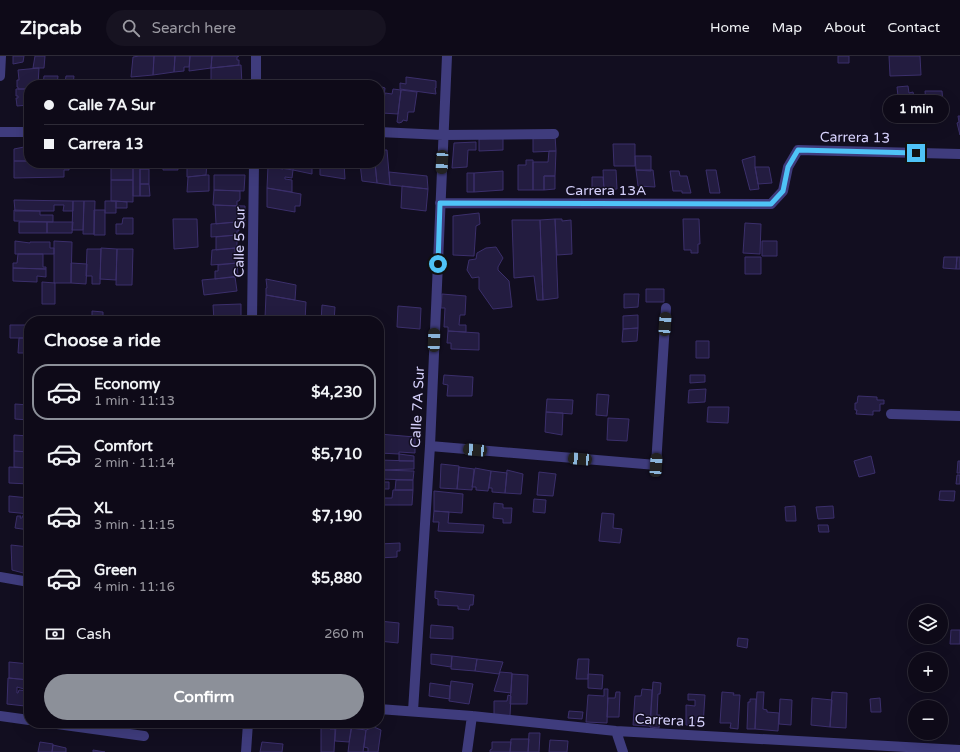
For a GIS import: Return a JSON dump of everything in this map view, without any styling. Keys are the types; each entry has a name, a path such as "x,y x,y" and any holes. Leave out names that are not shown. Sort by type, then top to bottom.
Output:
{"street":[{"path":"0,56 0,76"},
{"path":"256,56 256,80"},
{"name":"Calle 7A Sur","path":"413,712 430,446 447,56"},
{"path":"0,132 24,132"},
{"path":"384,132 443,135 554,134"},
{"name":"Carrera 13","path":"771,204 783,191 788,167 798,150 960,154"},
{"name":"Calle 5 Sur","path":"252,316 254,168"},
{"name":"Carrera 13A","path":"440,203 771,204"},
{"path":"430,446 656,465 666,308"},
{"path":"891,414 960,416"},
{"path":"0,577 24,581"},
{"name":"Carrera 15","path":"384,709 472,716 616,731 910,750 960,750"},
{"path":"0,716 24,719"},
{"path":"467,752 472,716"},
{"path":"86,728 144,736"},
{"path":"246,752 248,728"},
{"path":"616,731 623,752"}],"building":[{"path":"13,56 24,56 23,62 13,64"},
{"path":"35,56 45,56 44,68 33,68"},
{"path":"154,56 153,75 131,77 133,57"},
{"path":"154,56 175,56 174,72 153,75"},
{"path":"175,56 190,56 189,67 184,67 184,71 174,72"},
{"path":"190,56 212,56 211,68 189,71"},
{"path":"212,56 239,56 237,57 237,60 239,60 239,65 211,68"},
{"path":"838,56 849,56 849,63 838,63"},
{"path":"889,56 920,56 921,75 890,76"},
{"path":"241,65 242,80 211,80 211,68"},
{"path":"39,68 38,80 24,80 24,89 18,89 18,70"},
{"path":"44,76 58,76 58,80 44,80"},
{"path":"66,76 74,76 74,80 65,80"},
{"path":"406,77 436,81 436,94 400,89 400,83 406,84"},
{"path":"908,86 909,93 913,92 915,103 899,105 897,87"},
{"path":"16,89 24,89 24,105 17,106 16,98 18,98 18,96 16,96"},
{"path":"393,89 401,90 398,114 384,113 385,93 392,94"},
{"path":"401,90 417,92 414,112 408,112 407,121 403,120 399,123 397,122"},
{"path":"925,91 942,91 944,116 927,116"},
{"path":"958,116 960,116 960,135 957,123 959,122"},
{"path":"555,135 556,151 533,152 533,137"},
{"path":"503,138 503,150 479,151 479,139"},
{"path":"476,142 476,150 468,150 467,167 452,168 454,143"},
{"path":"613,144 635,144 635,166 614,166"},
{"path":"24,147 24,161 14,161 14,149"},
{"path":"384,150 387,150 390,185 377,183 376,168 384,168"},
{"path":"549,151 556,151 555,176 544,176 544,190 533,190 533,162 548,162"},
{"path":"635,156 651,156 651,171 636,170"},
{"path":"755,156 755,167 759,189 750,190 742,160"},
{"path":"526,160 533,160 533,190 518,190 518,165 526,165"},
{"path":"14,161 24,161 24,168 69,168 69,170 64,170 64,177 14,178"},
{"path":"755,167 769,167 772,183 758,184"},
{"path":"111,168 133,168 133,180 111,180"},
{"path":"133,168 140,168 140,196 133,196"},
{"path":"163,168 178,168 178,170 163,170"},
{"path":"187,168 207,168 206,175 187,177"},
{"path":"268,168 293,170 292,178 285,177 285,179 292,180 292,192 267,188"},
{"path":"293,168 312,168 312,174 293,170"},
{"path":"320,168 344,168 345,179 320,175"},
{"path":"361,168 376,168 377,183 362,181"},
{"path":"140,169 149,169 149,184 140,184"},
{"path":"603,170 616,170 617,189 604,190"},
{"path":"636,170 653,170 655,187 638,186"},
{"path":"706,170 716,170 720,193 710,193"},
{"path":"503,171 503,190 474,192 474,173"},
{"path":"670,171 679,171 680,176 687,176 691,193 673,191"},
{"path":"389,172 427,176 428,189 390,185"},
{"path":"467,173 474,173 474,192 467,192"},
{"path":"209,175 209,191 187,192 188,177"},
{"path":"214,175 245,175 244,191 214,190"},
{"path":"544,176 555,176 555,189 544,190"},
{"path":"592,177 603,177 604,189 592,189"},
{"path":"111,180 133,180 133,202 111,201"},
{"path":"140,184 149,184 150,196 140,196"},
{"path":"402,186 428,189 426,211 401,208"},
{"path":"267,188 301,194 300,206 295,206 295,212 267,207"},
{"path":"214,190 240,191 240,199 237,201 237,206 213,205"},
{"path":"14,200 73,201 73,211 63,211 64,205 54,205 54,211 15,211"},
{"path":"73,201 84,201 83,230 72,230"},
{"path":"84,201 95,201 94,234 83,234"},
{"path":"105,201 116,201 116,213 105,213"},
{"path":"116,201 127,202 127,208 116,208"},
{"path":"215,205 245,206 245,221 216,224"},
{"path":"14,210 40,211 40,215 53,215 53,222 14,221"},
{"path":"94,210 105,210 105,235 94,235"},
{"path":"479,213 480,224 476,226 474,256 453,255 453,216"},
{"path":"123,218 133,218 133,234 116,234 116,224 122,224"},
{"path":"173,219 197,219 198,247 174,249"},
{"path":"555,219 562,219 562,221 571,220 572,254 557,255"},
{"path":"555,219 558,298 543,300 540,220"},
{"path":"683,219 699,219 700,244 698,244 698,253 691,253 691,250 684,250"},
{"path":"512,220 540,220 543,300 537,300 534,276 514,278"},
{"path":"19,222 47,222 47,233 19,233"},
{"path":"47,222 73,222 72,233 47,233"},
{"path":"240,222 237,235 211,237 211,224"},
{"path":"745,223 761,224 760,254 743,253"},
{"path":"237,235 237,248 216,250 216,237"},
{"path":"15,241 30,243 50,242 50,248 54,248 54,254 15,254"},
{"path":"54,241 72,242 71,283 54,283"},
{"path":"762,241 777,241 777,256 762,256"},
{"path":"496,247 503,258 498,270 509,281 512,307 493,309 479,289 479,277 472,278 467,270 469,260 476,259 477,253 486,248"},
{"path":"101,248 117,249 116,280 100,279"},
{"path":"235,248 238,263 211,265 212,250"},
{"path":"87,249 101,249 100,284 92,284 92,276 86,276"},
{"path":"117,249 133,249 132,285 116,285"},
{"path":"18,254 43,254 43,267 46,267 46,269 13,268 13,263 17,263"},
{"path":"745,257 761,257 761,274 745,274"},
{"path":"944,257 957,257 956,269 943,268"},
{"path":"957,257 960,257 960,269 956,269"},
{"path":"71,263 87,264 86,284 71,283"},
{"path":"237,263 238,276 215,279 215,271 218,271 218,265"},
{"path":"13,268 46,269 46,277 37,276 37,282 13,281"},
{"path":"235,277 237,291 204,295 202,280"},
{"path":"266,279 296,285 295,300 266,295"},
{"path":"42,282 55,283 55,304 42,304"},
{"path":"646,289 664,289 664,302 646,302"},
{"path":"442,294 466,296 465,315 460,315 459,325 466,325 466,332 448,331 448,327 444,327 445,308 441,308"},
{"path":"624,294 639,294 638,307 624,308"},
{"path":"266,295 306,302 305,316 265,316"},
{"path":"241,304 241,316 214,316 213,305"},
{"path":"322,305 335,307 334,316 321,316"},
{"path":"398,306 421,308 420,329 397,327"},
{"path":"92,311 103,312 103,316 92,316"},
{"path":"638,315 638,328 623,329 623,316"},
{"path":"10,325 24,325 24,338 10,338"},
{"path":"638,328 637,341 622,342 623,329"},
{"path":"448,331 479,333 479,350 451,349 451,343 447,343"},
{"path":"19,338 24,338 24,353 18,353"},
{"path":"696,341 709,341 709,358 696,358"},
{"path":"444,375 473,377 472,396 447,396 448,385 443,384"},
{"path":"690,375 705,375 705,382 690,383"},
{"path":"706,389 705,402 688,403 689,390"},
{"path":"597,394 609,395 607,416 596,415"},
{"path":"858,396 877,397 877,400 884,400 884,404 880,404 880,411 873,411 873,415 856,414 857,410 855,410 855,403 857,403"},
{"path":"547,399 573,400 572,414 546,412"},
{"path":"15,404 24,405 24,420 15,419"},
{"path":"708,407 729,407 728,423 707,422"},
{"path":"546,412 563,413 562,435 545,432"},
{"path":"608,418 629,419 627,441 607,440"},
{"path":"384,434 415,437 415,453 399,452 399,454 384,453"},
{"path":"14,435 24,436 24,452 14,451"},
{"path":"14,451 24,452 24,468 14,467"},
{"path":"399,454 414,456 414,461 399,461"},
{"path":"871,456 875,473 859,477 854,461"},
{"path":"384,460 414,461 414,469 384,470"},
{"path":"958,461 960,461 960,473 957,473"},
{"path":"441,464 459,466 457,489 440,488"},
{"path":"9,467 24,468 24,484 9,483"},
{"path":"459,467 474,469 472,490 457,489"},
{"path":"475,468 491,471 488,491 476,490 476,487 472,487"},
{"path":"384,470 414,471 413,480 384,479"},
{"path":"507,470 523,474 521,494 505,493"},
{"path":"491,471 507,473 505,493 492,492 492,488 489,488"},
{"path":"539,472 556,474 553,496 537,495"},
{"path":"957,475 960,475 960,484 956,484"},
{"path":"396,480 413,480 413,490 395,490"},
{"path":"384,482 389,482 389,489 384,489"},
{"path":"393,490 413,490 412,505 384,505 384,498 392,498"},
{"path":"434,491 463,494 462,513 434,511"},
{"path":"940,491 955,491 954,501 939,500"},
{"path":"9,496 24,498 24,514 9,512"},
{"path":"534,499 546,500 545,513 533,512"},
{"path":"494,503 503,504 503,508 512,508 511,523 503,523 503,519 493,518"},
{"path":"795,506 796,521 786,521 785,507"},
{"path":"833,506 834,518 818,519 816,507"},
{"path":"434,511 449,512 448,523 484,525 483,533 438,531 439,522 433,522"},
{"path":"24,513 24,529 15,528 17,516 21,516 20,518 22,518"},
{"path":"602,513 614,514 613,528 622,529 620,543 599,541"},
{"path":"818,525 828,525 829,532 819,532"},
{"path":"400,543 400,551 397,551 397,557 384,558 384,544"},
{"path":"11,545 24,546 24,573 12,570"},
{"path":"435,591 474,595 473,605 470,605 469,610 458,609 458,606 438,605 438,599 435,598"},
{"path":"384,622 399,623 398,643 384,642"},
{"path":"431,625 453,627 453,639 430,638"},
{"path":"951,630 960,630 960,644 950,644"},
{"path":"738,638 748,639 747,648 737,646"},
{"path":"431,654 452,656 451,667 431,664"},
{"path":"452,656 477,659 475,671 451,669"},
{"path":"477,659 503,662 499,674 475,671"},
{"path":"578,659 589,659 588,679 576,679"},
{"path":"9,662 24,664 24,680 9,678"},
{"path":"500,672 512,673 511,693 494,691"},
{"path":"512,674 528,675 527,704 510,704"},
{"path":"588,674 603,675 602,689 588,688"},
{"path":"8,678 24,680 24,689 17,687 17,693 19,690 24,691 24,706 7,704"},
{"path":"451,681 473,684 469,704 449,701"},
{"path":"653,682 661,683 660,694 658,694 657,715 660,715 659,728 650,727"},
{"path":"430,683 450,686 450,699 429,696"},
{"path":"604,689 608,689 607,723 586,722 588,695 604,696"},
{"path":"642,689 652,690 650,726 633,725 635,696 641,696"},
{"path":"616,692 620,692 619,717 607,717 608,698 615,698"},
{"path":"722,692 740,695 738,729 730,728 731,723 720,723"},
{"path":"757,692 764,692 763,709 767,710 767,712 779,713 778,731 755,729"},
{"path":"832,692 847,693 846,728 830,727"},
{"path":"688,694 705,695 703,726 686,725 686,705 695,706 695,700 688,700"},
{"path":"508,695 511,696 510,716 494,716 494,701 507,701"},
{"path":"812,698 832,700 830,727 811,725"},
{"path":"880,698 881,712 871,712 870,699"},
{"path":"750,699 756,699 755,729 747,729 748,702 750,702"},
{"path":"780,699 792,700 791,725 779,724"},
{"path":"569,711 583,712 582,719 568,718"},
{"path":"321,728 335,729 334,752 321,752"},
{"path":"336,728 352,728 349,742 335,741"},
{"path":"351,728 366,730 363,752 348,752"},
{"path":"376,728 381,730 378,752 368,752 368,748 364,747 366,730"},
{"path":"529,733 540,733 539,752 528,752"},
{"path":"511,739 529,739 528,752 510,752"},
{"path":"550,740 568,741 567,752 549,752"},
{"path":"40,742 53,744 52,752 38,752"},
{"path":"262,742 283,744 282,752 260,752"},
{"path":"492,742 511,742 510,752 490,752 492,749"},
{"path":"53,745 66,748 66,752 52,752"},
{"path":"93,750 105,752 93,752"}],"route":[{"path":"438,264 440,203 771,204 783,191 788,167 798,150 916,153"}]}
